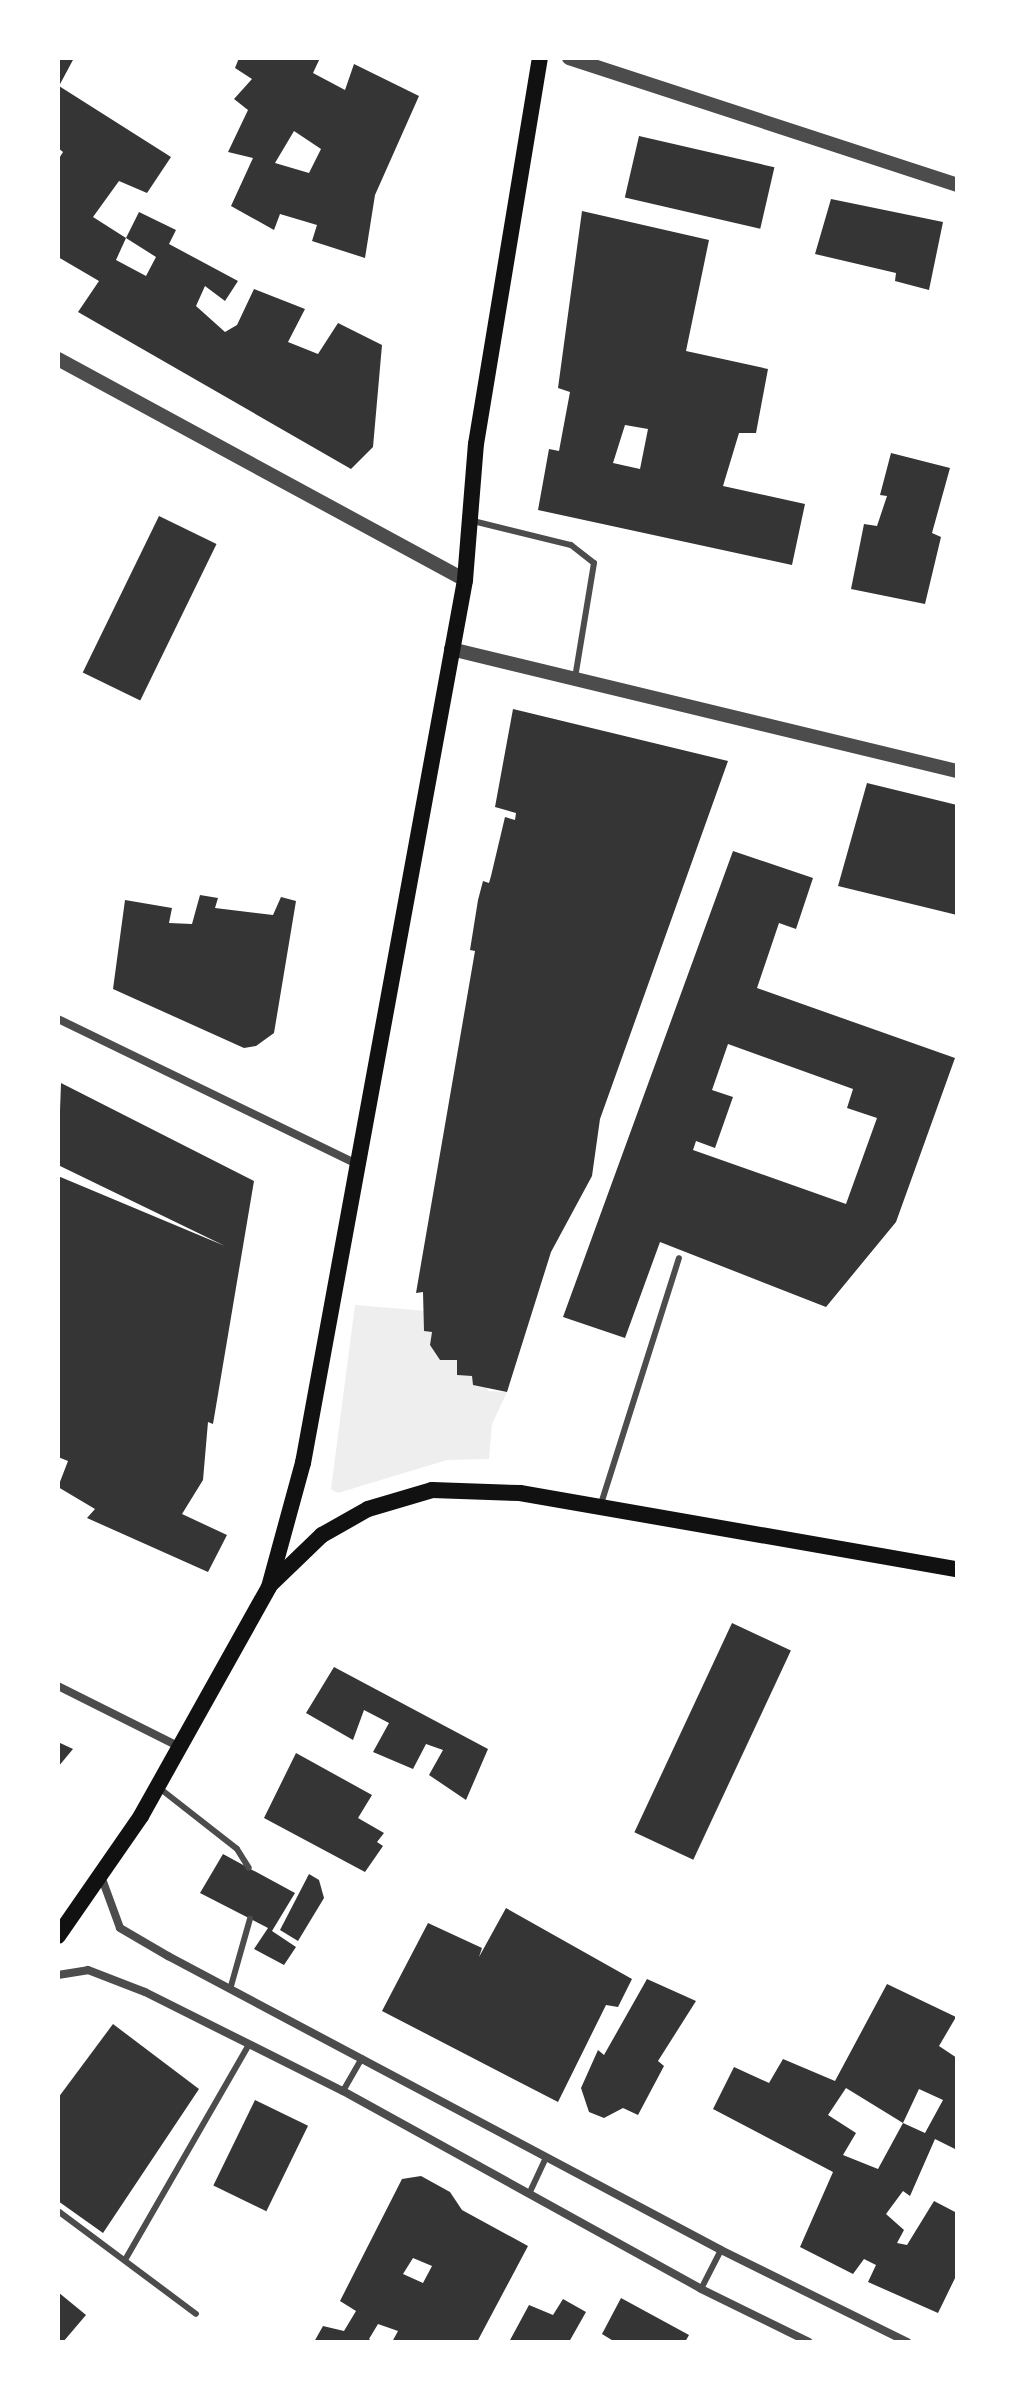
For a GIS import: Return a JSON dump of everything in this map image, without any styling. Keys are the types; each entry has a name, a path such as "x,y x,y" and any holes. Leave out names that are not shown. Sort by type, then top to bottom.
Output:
{"main road":[{"path":"58,1936 158,1787 269,1587 303,1463 354,1163 465,580 476,444 540,58"},
{"path":"269,1587 322,1535 368,1509 432,1490 520,1493 957,1569"}],"street":[{"path":"569,58 957,185"},
{"path":"58,359 465,580"},
{"path":"451,649 957,771"},
{"path":"58,1019 354,1163"},
{"path":"58,1686 181,1747"},
{"path":"101,1875 120,1928 546,2158 721,2250 907,2342"},
{"path":"58,1975 88,1970 145,1992 343,2091 528,2196 701,2289 809,2342"}],"lane":[{"path":"470,520 571,545 594,563 575,678"},
{"path":"600,1507 679,1258"},
{"path":"158,1787 237,1849 249,1868"},
{"path":"231,1986 250,1919"},
{"path":"125,2260 249,2044"},
{"path":"343,2091 362,2058"},
{"path":"528,2196 546,2158"},
{"path":"58,2211 196,2314"},
{"path":"701,2289 721,2250"}],"shaded area":[{"path":"355,1305 427,1311 424,1330 432,1332 430,1345 440,1360 457,1360 457,1375 472,1376 487,1384 488,1391 507,1392 492,1424 489,1459 447,1460 338,1493 331,1489"}],"building":[{"path":"58,58 74,58 59,86 171,157 147,193 119,181 93,217 126,238 139,212 176,230 169,244 238,281 225,301 205,286 196,306 225,332 237,325 254,289 305,309 288,342 318,354 338,323 382,345 373,447 351,469 78,312 99,281 58,257 58,160 63,152 58,148","holes":["126,238 156,257 146,276 116,260"]},
{"path":"239,58 320,58 313,73 345,90 354,64 419,96 375,195 365,258 312,241 317,225 280,214 274,230 231,206 253,158 228,152 248,110 234,99 252,79 235,68","holes":["294,131 321,149 309,173 275,163"]},
{"path":"639,136 774,167 760,229 625,197"},
{"path":"831,199 943,222 929,290 895,281 896,273 815,254"},
{"path":"582,211 709,240 686,351 768,369 756,433 739,433 723,486 805,504 792,565 538,510 549,449 559,451 570,392 558,388","holes":["625,425 648,429 640,469 613,463"]},
{"path":"891,453 950,468 932,533 941,537 925,604 851,589 864,524 877,526 887,496 880,495"},
{"path":"159,516 217,544 140,700 83,672"},
{"path":"513,709 728,761 600,1119 592,1176 551,1252 507,1392 473,1385 472,1376 457,1375 457,1360 440,1360 430,1345 432,1332 424,1331 423,1292 416,1293 475,951 470,950 478,900 483,881 489,883 505,817 515,820 516,813 495,807"},
{"path":"867,783 957,805 957,915 838,886"},
{"path":"733,851 813,878 796,929 779,923 757,988 955,1058 896,1222 826,1307 660,1242 625,1338 563,1317","holes":["728,1044 853,1089 847,1108 877,1118 846,1204 693,1150 696,1141 715,1148 733,1097 712,1090"]},
{"path":"200,895 218,898 215,908 273,915 281,897 296,901 274,1033 256,1046 244,1048 113,989 125,900 172,908 169,923 192,924"},
{"path":"61,1083 254,1181 213,1424 208,1422 203,1480 182,1514 227,1535 208,1572 87,1518 95,1509 58,1487 68,1461 58,1457 58,1176 225,1246 58,1165"},
{"path":"732,1623 791,1650 693,1860 634,1832"},
{"path":"334,1667 488,1749 466,1800 429,1775 443,1750 426,1744 413,1769 373,1752 389,1723 364,1710 353,1740 306,1713"},
{"path":"58,1742 73,1749 58,1767"},
{"path":"296,1753 372,1795 358,1818 384,1833 377,1842 383,1846 365,1872 264,1818"},
{"path":"223,1854 295,1893 272,1931 296,1947 284,1965 254,1949 268,1928 200,1893"},
{"path":"309,1874 319,1880 324,1898 298,1941 280,1930"},
{"path":"506,1908 632,1979 618,2007 606,2005 558,2102 382,2011 428,1923 482,1948 479,1957"},
{"path":"647,1979 696,2001 658,2061 664,2066 638,2115 623,2108 604,2118 589,2112 581,2088 598,2050 604,2055"},
{"path":"887,1984 956,2017 939,2046 957,2058 957,2150 935,2139 910,2196 903,2191 886,2214 904,2230 897,2243 907,2245 934,2201 957,2213 957,2274 938,2313 868,2282 876,2265 864,2259 853,2274 800,2247 833,2172 713,2109 734,2067 769,2083 783,2059 835,2081","holes":["846,2088 903,2123 878,2169 843,2155 856,2133 828,2115","919,2089 943,2100 925,2133 903,2123"]},
{"path":"113,2024 199,2089 103,2233 58,2201 58,2098"},
{"path":"255,2100 308,2126 266,2211 213,2185"},
{"path":"421,2176 450,2192 462,2210 528,2246 477,2342 392,2342 398,2331 378,2324 369,2339 373,2342 314,2342 323,2326 344,2331 356,2311 340,2301 402,2179","holes":["413,2258 432,2266 423,2283 403,2274"]},
{"path":"58,2292 86,2315 63,2342 58,2342"},
{"path":"621,2298 689,2335 685,2342 615,2342 602,2334"},
{"path":"563,2299 586,2312 569,2342 509,2342 529,2305 553,2315"}]}
